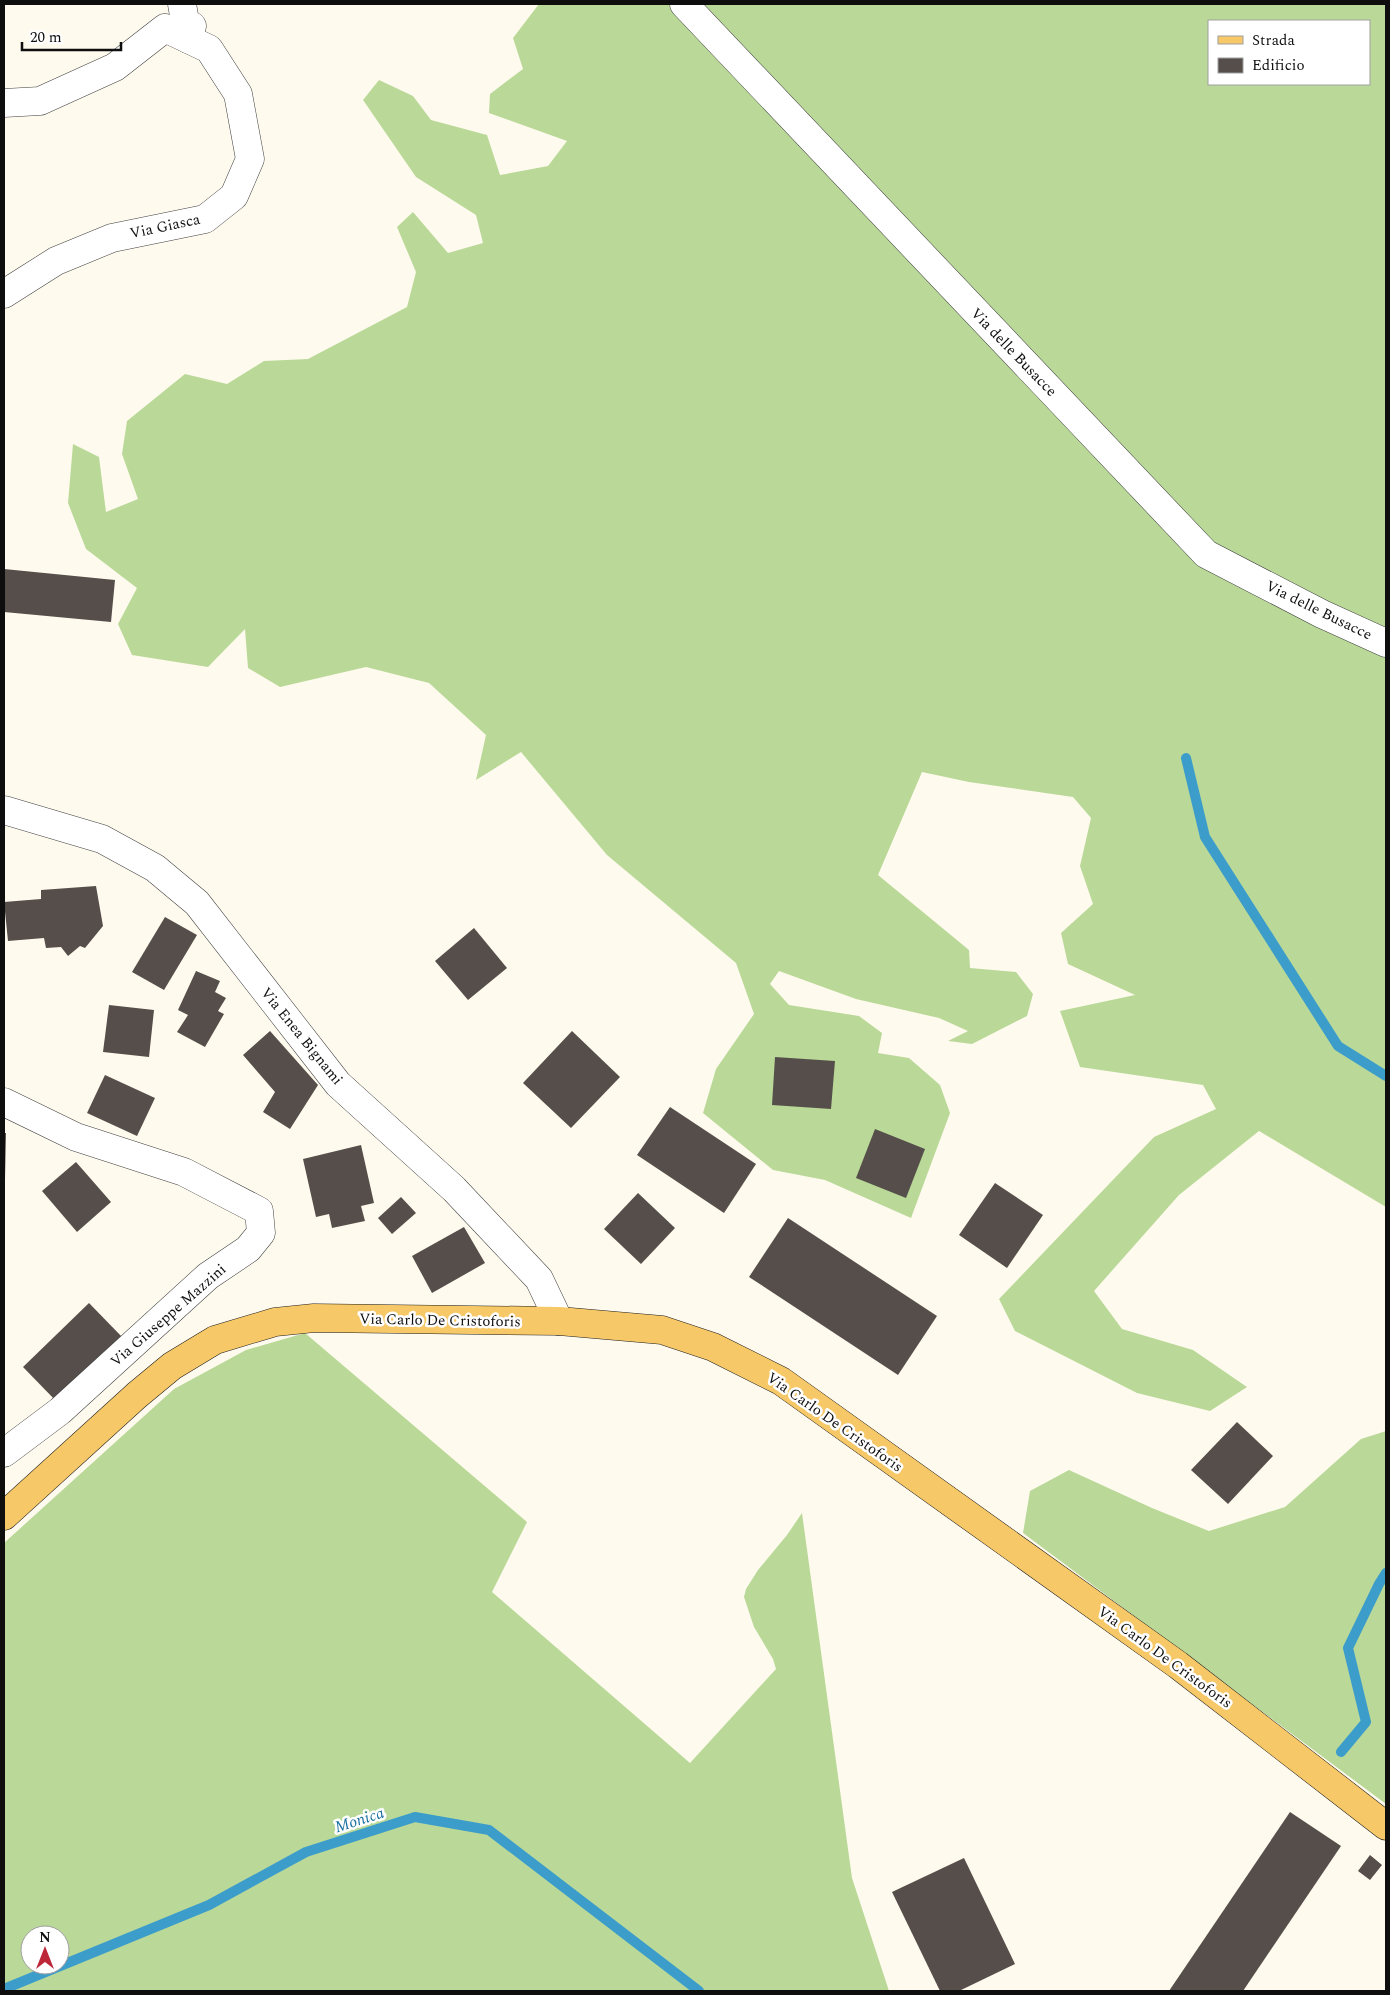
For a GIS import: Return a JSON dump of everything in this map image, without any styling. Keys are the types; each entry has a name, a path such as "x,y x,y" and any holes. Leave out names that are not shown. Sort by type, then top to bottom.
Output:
{"main road":[{"name":"Via Carlo De Cristoforis","path":"4,1516 137,1395 172,1366 215,1340 275,1322 314,1318 559,1321 662,1330 713,1347 781,1381 1178,1666 1386,1826"}],"street":[{"path":"182,4 188,39"},
{"path":"188,39 198,4"},
{"name":"Via delle Busacce","path":"684,4 1206,554 1322,614 1386,643"},
{"path":"4,103 40,101 115,67 165,28 188,39"},
{"name":"Via Giasca","path":"4,294 56,261 112,238 205,219 234,196 250,159 238,94 209,49 188,39"},
{"name":"Via Enea Bignami","path":"4,810 102,839 155,868 197,903 338,1084 454,1189 539,1279 559,1321"},
{"name":"Via Giuseppe Mazzini","path":"4,1102 76,1137 184,1172 259,1211 261,1233 248,1249 208,1276 60,1411 4,1453"}],"green space":[{"path":"539,4 1386,4 1386,1207 1259,1131 1179,1195 1094,1291 1122,1329 1193,1350 1247,1387 1210,1411 1137,1393 1015,1331 999,1299 1154,1137 1216,1109 1203,1085 1080,1067 1060,1011 1135,995 1068,964 1061,933 1093,904 1080,866 1091,818 1073,797 969,782 922,772 878,875 969,950 970,968 1016,972 1033,994 1027,1016 972,1044 948,1041 968,1031 939,1018 856,999 779,971 770,984 789,1005 859,1016 882,1033 878,1053 909,1058 940,1085 950,1113 911,1218 825,1180 773,1170 703,1113 716,1069 754,1014 736,963 607,855 521,752 476,780 486,735 429,683 366,667 280,687 248,668 245,629 208,667 132,655 118,624 137,588 86,549 68,503 73,444 99,457 106,512 138,499 122,454 127,421 185,374 227,384 264,361 308,359 407,307 416,272 397,227 413,212 448,253 483,243 476,215 416,177 363,100 379,80 413,96 431,120 487,135 500,175 548,166 567,141 489,113 490,94 523,69 513,38"},
{"path":"305,1333 527,1522 492,1592 690,1763 776,1669 773,1659 754,1627 744,1597 746,1589 758,1570 787,1535 802,1513 852,1878 889,1991 4,1991 4,1543 174,1389 246,1350"},
{"path":"1386,1431 1386,1804 1023,1533 1030,1491 1069,1470 1152,1508 1209,1531 1285,1507 1361,1439"}],"building":[{"path":"4,569 115,580 111,622 4,612"},
{"path":"96,886 103,926 85,948 80,946 68,956 61,947 46,948 44,938 8,941 4,902 41,899 41,890"},
{"path":"165,917 197,935 164,990 132,972"},
{"path":"474,928 507,968 468,1000 435,961"},
{"path":"196,971 220,981 215,992 226,998 218,1011 224,1014 205,1047 177,1032 188,1015 178,1010"},
{"path":"109,1005 154,1010 149,1057 103,1052"},
{"path":"270,1031 318,1085 290,1129 263,1112 275,1092 243,1055"},
{"path":"572,1031 620,1077 571,1128 523,1083"},
{"path":"775,1057 835,1061 831,1109 772,1105"},
{"path":"105,1075 155,1098 137,1136 87,1113"},
{"path":"670,1107 756,1164 724,1213 637,1155"},
{"path":"875,1129 925,1149 906,1198 856,1178"},
{"path":"4,1133 6,1133 5,1179 4,1179"},
{"path":"361,1145 374,1203 361,1206 365,1221 332,1228 329,1214 316,1217 303,1159"},
{"path":"76,1162 111,1202 77,1232 42,1191"},
{"path":"995,1183 1043,1215 1007,1268 959,1235"},
{"path":"638,1193 675,1228 641,1264 604,1229"},
{"path":"401,1197 416,1213 392,1234 378,1218"},
{"path":"788,1218 937,1316 898,1375 749,1277"},
{"path":"464,1227 485,1263 432,1293 412,1256"},
{"path":"89,1303 123,1338 57,1402 23,1367"},
{"path":"1237,1422 1273,1456 1228,1504 1191,1470"},
{"path":"1290,1812 1341,1846 1243,1991 1169,1991"},
{"path":"1370,1855 1382,1865 1370,1880 1358,1871"},
{"path":"964,1858 1015,1964 959,1991 940,1991 892,1892"}],"waterway":[{"path":"1186,758 1205,837 1338,1046 1386,1076"},
{"path":"1341,1752 1366,1722 1348,1648 1386,1573"},
{"name":"Monica","path":"4,1989 209,1905 306,1852 415,1817 489,1830 699,1991"}]}
